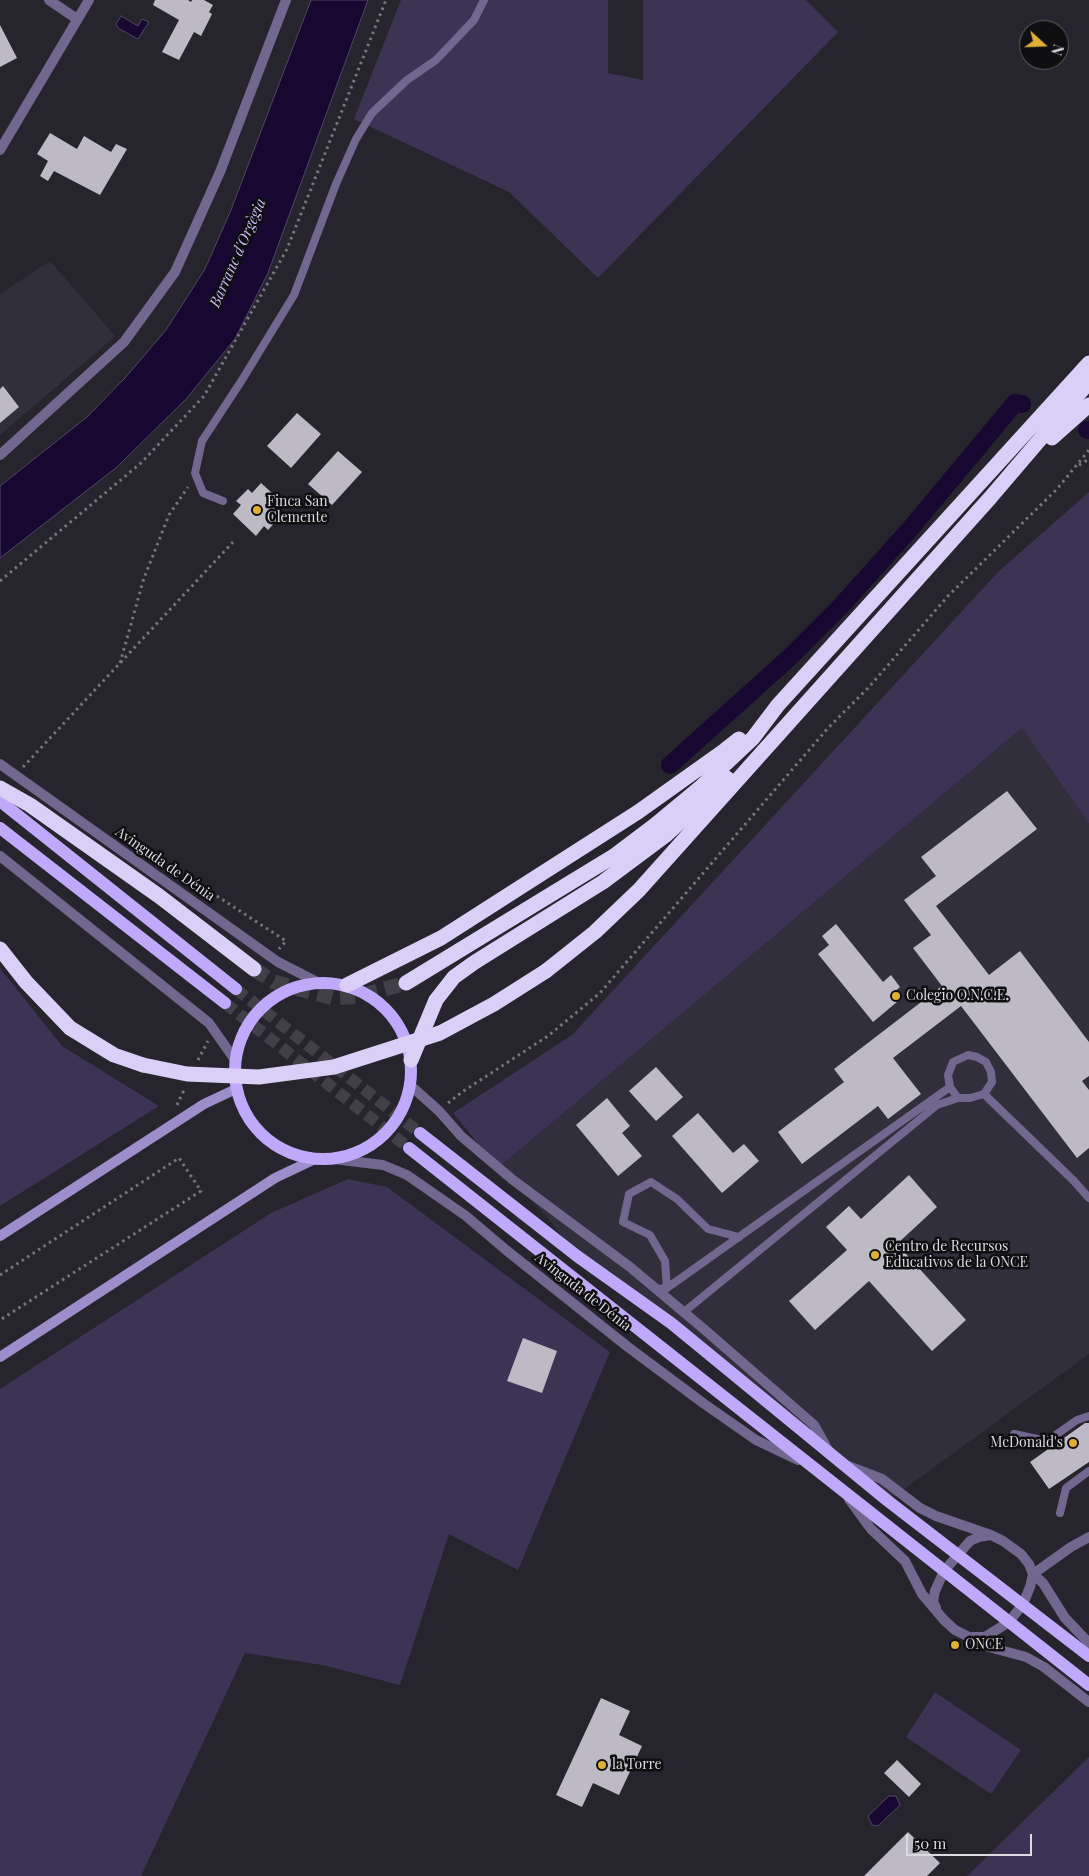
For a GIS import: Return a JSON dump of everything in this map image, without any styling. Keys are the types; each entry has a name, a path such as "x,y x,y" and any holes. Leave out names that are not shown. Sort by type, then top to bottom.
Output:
{"highway":[{"path":"406,983 491,929 614,856 702,786 753,738 778,705 1089,363"},
{"path":"0,949 26,982 70,1028 114,1056 143,1065 186,1074 259,1077 334,1067 440,1033 494,1004 546,971 595,932 639,890 990,498 1089,382"},
{"path":"990,498 1069,422 1089,406"},
{"path":"347,985 441,938 638,812 725,750 778,705"},
{"path":"411,1060 436,1000 454,977 603,882 666,835 793,717"},
{"path":"0,788 30,805 159,896 254,969"}],"main road":[{"path":"0,801 236,988"},
{"path":"0,828 225,1003"},
{"path":"317,982 347,985 366,993 383,1005 392,1016 406,1040 411,1060 410,1084 400,1114 378,1140 363,1150 333,1159 296,1156 279,1148 263,1137 251,1123 242,1107 236,1089 235,1060 240,1039 252,1017 269,1000 292,987 317,982"},
{"path":"0,1236 204,1104 236,1089"},
{"name":"Avinguda de Dénia","path":"420,1133 576,1256 671,1323 829,1453 1089,1656"},
{"name":"Avinguda de Dénia","path":"409,1148 1089,1685"},
{"path":"0,1357 275,1178 315,1159"}],"street":[{"path":"49,0 77,19"},
{"path":"0,150 89,0"},
{"path":"0,455 124,342 175,272 220,172 286,0"},
{"name":"Avinguda de Dénia","path":"0,764 278,962 317,982"},
{"path":"0,856 209,1023 235,1060"},
{"name":"Avinguda de Dénia","path":"410,1084 439,1111 461,1136 513,1180 630,1267 814,1425 829,1453"},
{"name":"Avinguda de Dénia","path":"333,1159 383,1165 407,1174 466,1216 620,1340 704,1403 756,1440 811,1466"},
{"name":"Avinguda de Dénia","path":"843,1464 882,1479 920,1508 936,1516 991,1535 1021,1554 1029,1564 1033,1574 1043,1583 1066,1618 1089,1643"},
{"name":"Avinguda de Dénia","path":"844,1493 871,1529 905,1561 922,1594 955,1630 989,1646 1026,1657 1038,1663 1089,1702"},
{"path":"937,1611 933,1601 944,1570 970,1541 991,1535"},
{"path":"967,1636 985,1637 1009,1622 1023,1604 1033,1574 1071,1546 1089,1537"}],"lane":[{"path":"223,501 204,493 195,473 202,441 294,295 336,184 356,139 372,113 406,80 436,60 474,20 484,0"},
{"path":"684,1312 937,1105 958,1098 970,1098 984,1094 992,1082 991,1072 986,1062 977,1057 968,1056 953,1062 948,1075 950,1087 958,1098"},
{"path":"656,1289 667,1288 950,1087"},
{"path":"984,1094 1074,1181 1089,1198"},
{"path":"667,1288 665,1261 650,1236 623,1222 629,1194 651,1182 677,1199 708,1229 739,1237"},
{"path":"1014,1434 1047,1441 1076,1420 1089,1416"},
{"path":"1060,1513 1066,1488 1089,1471"}],"path":[{"path":"0,581 141,463 204,396 288,249 386,0"},
{"path":"439,1111 462,1092 548,1036 600,992 822,735 869,687 948,596 1057,489 1089,450"},
{"path":"1075,468 1089,459"},
{"path":"120,663 144,578 169,516 188,487"},
{"path":"23,767 233,542"},
{"path":"0,1275 179,1158 201,1190 0,1320"}],"shaded area":[{"path":"401,0 608,0 608,73 643,80 643,0 806,0 838,32 598,278 509,192 354,119"},
{"path":"50,261 115,336 0,435 0,294"},
{"path":"1089,492 1089,824 1022,728 498,1168 453,1113 572,1035 998,572"},
{"name":"Colegio O.N.C.E.","path":"1022,728 1089,824 1089,1354 888,1501 577,1256 551,1222 513,1180 498,1168"},
{"path":"0,968 62,1046 159,1106 0,1206"},
{"path":"348,1179 387,1187 610,1352 518,1570 449,1534 400,1685 322,1665 245,1653 141,1876 0,1876 0,1389 271,1213"},
{"path":"935,1692 1021,1750 991,1794 906,1737"},
{"path":"1089,1757 1089,1876 967,1876"}],"water":[{"name":"Barranc d'Orgègia","path":"311,0 368,0 268,273 235,339 186,399 117,467 0,558 0,486 87,417 125,378 166,330 205,269 231,210"},
{"path":"121,16 138,26 142,19 149,22 138,39 118,28 116,24"},
{"path":"889,1796 896,1796 900,1805 878,1826 872,1825 868,1816"}],"building":[{"path":"155,0 188,0 191,2 192,0 204,0 213,5 209,12 212,14 201,36 194,32 179,60 162,52 179,20 153,5"},
{"path":"0,25 17,58 0,67"},
{"path":"50,133 77,149 84,136 111,152 116,144 127,149 100,195 54,171 48,181 40,176 48,161 37,154"},
{"path":"3,386 19,407 0,423 0,389"},
{"path":"297,413 321,434 291,468 267,446"},
{"path":"338,451 362,472 332,505 308,484"},
{"name":"Finca San Clemente","path":"261,483 284,504 274,514 279,518 268,530 264,526 256,536 233,514 241,505 236,501 248,489 252,493"},
{"path":"1007,791 1037,829 936,906 989,975 1020,951 1089,1042 1089,1076 1082,1081 1089,1090 1089,1148 1077,1158 961,1006 893,1058 921,1094 888,1119 878,1106 802,1164 778,1132 844,1082 834,1069 942,986 913,948 931,935 904,900 936,876 921,857"},
{"path":"836,924 883,982 891,975 900,987 891,995 897,1002 873,1022 818,954 829,945 822,936"},
{"path":"656,1067 683,1097 656,1121 629,1091"},
{"path":"607,1098 630,1126 622,1133 642,1156 618,1176 576,1125"},
{"path":"698,1113 733,1153 744,1144 759,1161 722,1193 672,1136"},
{"path":"909,1175 937,1207 897,1244 966,1320 932,1351 869,1281 815,1330 789,1301 847,1250 826,1227 849,1206 861,1219"},
{"path":"523,1338 557,1351 542,1393 507,1381"},
{"name":"McDonald's","path":"1085,1423 1089,1423 1089,1462 1049,1489 1030,1462"},
{"name":"la Torre","path":"601,1698 630,1711 619,1735 642,1746 619,1795 593,1783 582,1807 556,1795"},
{"path":"897,1760 921,1784 909,1797 884,1773"},
{"path":"908,1832 940,1863 927,1876 864,1876"}],"waterway":[{"path":"670,765 789,658 841,606 910,529 1015,403 1022,404"}],"tunnel":[{"path":"254,969 274,982 333,998 361,996 406,983"},
{"path":"236,989 420,1133"},
{"path":"225,1003 409,1148"}],"place":[{"name":"Finca San Clemente","path":"257,510"},
{"name":"Colegio O.N.C.E.","path":"896,996"},
{"name":"Centro de Recursos Educativos de la ONCE","path":"875,1255"},
{"name":"McDonald's","path":"1073,1443"},
{"name":"ONCE","path":"955,1645"},
{"name":"la Torre","path":"602,1765"}]}
